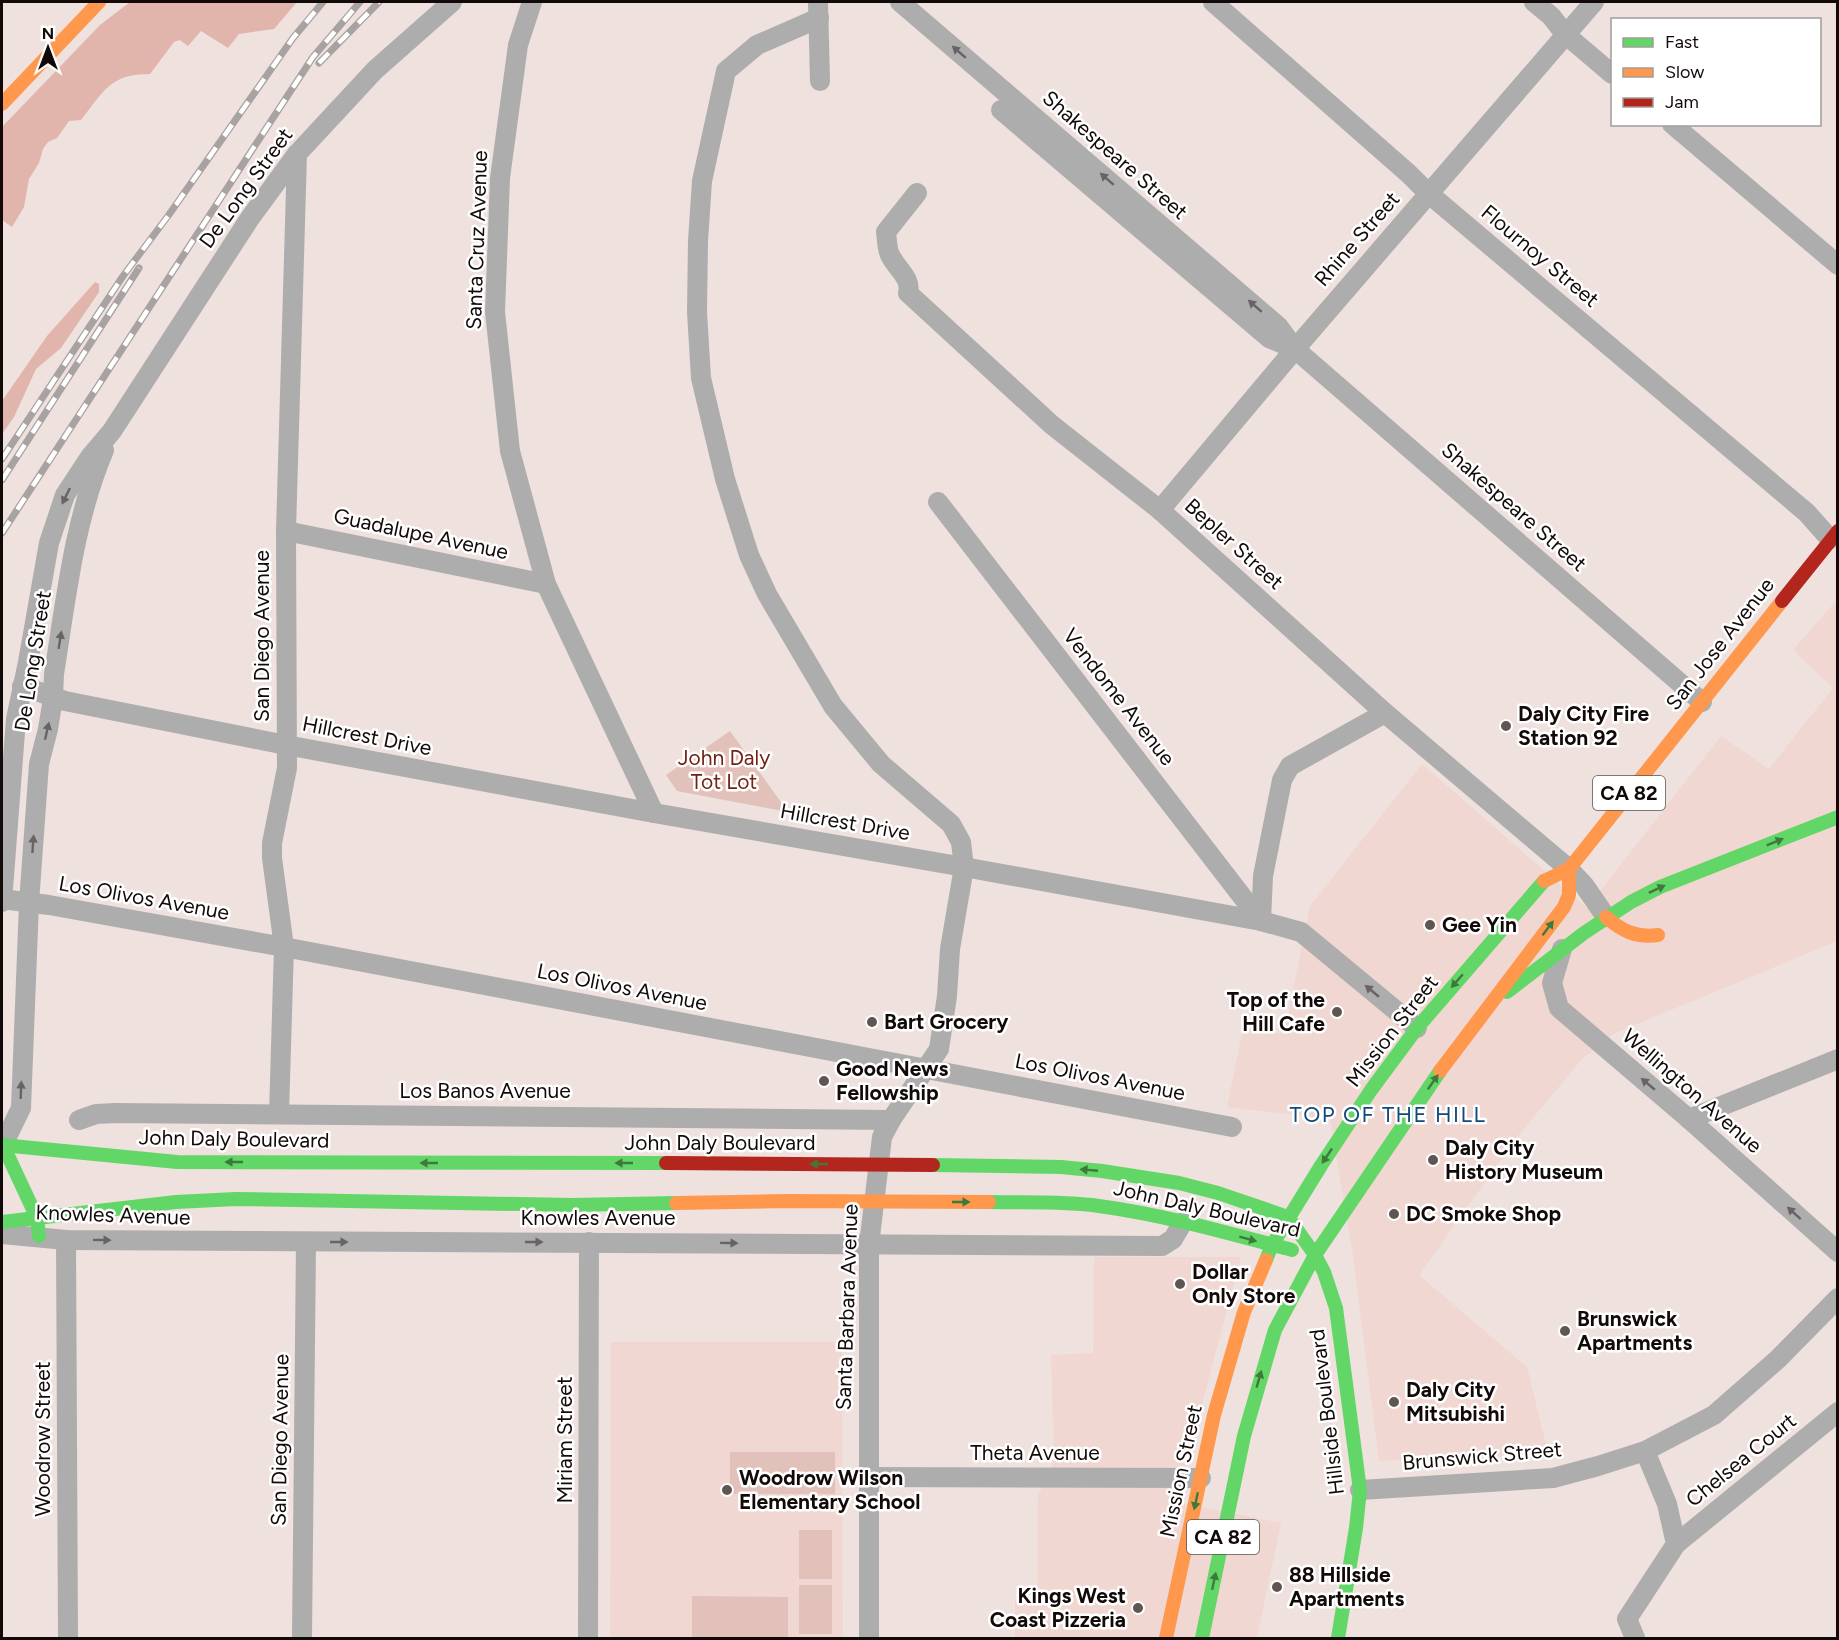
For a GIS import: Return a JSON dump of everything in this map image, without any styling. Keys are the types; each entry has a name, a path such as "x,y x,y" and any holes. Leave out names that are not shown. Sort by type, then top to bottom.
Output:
{"main road":[{"path":"2,104 99,2"},
{"name":"San Jose Avenue","path":"1569,869 1835,538"},
{"path":"1496,1000 1606,917 1660,887 1838,817"},
{"name":"CA 82","path":"1202,1638 1244,1436 1275,1330 1315,1255 1448,1051 1496,1000 1564,907 1569,896 1569,869"},
{"name":"Mission Street","path":"1166,1638 1214,1416 1234,1343 1272,1245 1371,1090 1541,883 1569,869"},
{"path":"1606,917 1629,934 1643,937 1658,935"},
{"path":"2,1144 37,1218 40,1238"},
{"name":"John Daly Boulevard","path":"2,1144 177,1162 878,1164 1032,1166 1102,1171 1218,1193 1288,1217 1315,1255"},
{"name":"John Daly Boulevard","path":"2,1222 176,1202 236,1199 572,1205 1057,1203 1098,1206 1183,1222 1315,1255"},
{"name":"Hillside Boulevard","path":"1315,1255 1329,1284 1336,1308 1360,1490 1338,1638"}],"street":[{"name":"De Long Street","path":"2,901 11,756 22,686 30,656 43,567 65,495 76,476 112,431 250,218 297,154 375,70 452,2"},
{"name":"Santa Cruz Avenue","path":"532,2 518,45 500,178 495,312 510,451 546,584 654,813"},
{"name":"Shakespeare Street","path":"900,2 1278,326 1295,349 1702,702"},
{"name":"Flournoy Street","path":"1213,2 1401,166 1428,194 1835,538"},
{"path":"1534,2 1551,16 1565,34 1611,73"},
{"name":"Rhine Street","path":"1160,510 1295,349 1594,2"},
{"path":"818,10 819,81"},
{"name":"Santa Barbara Avenue","path":"818,10 757,45 726,71 701,193 698,288 701,378 725,479 749,555 767,594 834,706 881,764 951,824 961,842 964,867 950,949 947,996 939,1049 882,1137 873,1202 869,1245 870,1638"},
{"name":"Shakespeare Street","path":"1001,110 1269,338 1295,349"},
{"path":"1674,126 1838,265"},
{"name":"San Diego Avenue","path":"279,1114 284,947 272,843 287,768 286,531 297,154"},
{"name":"Bepler Street","path":"917,194 886,232 889,254 907,279 910,286 909,293 1052,425 1160,510 1385,713 1569,869 1584,885 1606,917"},
{"name":"De Long Street","path":"2,1144 21,1108 29,903 39,764 48,729 54,674 79,526 89,490 112,431"},
{"name":"Vendome Avenue","path":"938,502 1261,921"},
{"name":"Guadalupe Avenue","path":"286,531 546,584"},
{"name":"Hillcrest Drive","path":"22,686 53,698 286,745 1261,921 1301,932 1421,1031"},
{"path":"1261,921 1263,876 1282,780 1290,766 1385,713"},
{"name":"Los Olivos Avenue","path":"2,901 29,903 284,947 1232,1127"},
{"name":"Wellington Avenue","path":"1562,949 1552,982 1559,1008 1689,1119 1838,1252"},
{"path":"1689,1119 1838,1059"},
{"name":"Los Banos Avenue","path":"79,1120 96,1114 115,1113 891,1120"},
{"name":"Knowles Avenue","path":"2,1234 66,1240 1162,1246 1173,1239 1183,1222"},
{"name":"Woodrow Street","path":"66,1240 68,1638"},
{"name":"San Diego Avenue","path":"302,1638 306,1242"},
{"name":"Miriam Street","path":"588,1638 589,1242"},
{"name":"Brunswick Street","path":"1360,1490 1553,1478 1645,1451 1714,1415 1778,1359 1838,1298"},
{"name":"Chelsea Court","path":"1635,1638 1627,1620 1676,1544 1838,1412"},
{"name":"Chelsea Court","path":"1645,1451 1667,1504 1676,1544"},
{"name":"Theta Avenue","path":"868,1477 1201,1478"}],"shaded area":[{"path":"130,2 297,2 274,29 239,34 228,48 201,31 188,46 180,40 174,42 150,74 126,77 109,86 81,120 69,121 57,138 48,142 43,149 39,163 29,179 24,207 12,227 2,220 2,127 100,25"},
{"path":"95,282 99,284 99,292 61,348 36,369 14,417 2,434 2,401 47,336"},
{"path":"1837,600 1837,941 1613,1034 1583,1058 1518,1136 1419,1275 1527,1367 1548,1453 1379,1461 1352,1248 1330,1119 1227,1107 1243,1028 1284,1034 1310,906 1422,764 1587,908 1721,736 1769,769 1833,688 1793,650"},
{"path":"1094,1257 1241,1257 1176,1502 1281,1523 1257,1638 1015,1638 1015,1599 1037,1598 1038,1496 1054,1461 1051,1355 1093,1353"},
{"name":"Woodrow Wilson Elementary School","path":"611,1342 842,1342 843,1638 610,1638"}],"green space":[{"name":"John Daly Tot Lot","path":"730,731 788,812 677,791 666,775"},
{"path":"730,1452 835,1452 835,1494 730,1494"},
{"path":"799,1530 832,1530 832,1579 799,1579"},
{"path":"799,1585 832,1585 832,1634 799,1634"},
{"path":"692,1596 788,1597 788,1638 692,1638"}],"railway":[{"path":"2,459 123,276 293,38 323,2"},
{"path":"2,533 313,57 360,2"},
{"path":"319,63 379,2"},
{"path":"2,480 139,268"}],"traffic: fast":[{"path":"1507,992 1584,933 1631,902 1660,887 1838,817"},
{"path":"1266,1260 1272,1245 1322,1164 1371,1090 1417,1028 1544,881"},
{"path":"1202,1638 1244,1436 1275,1330 1315,1255 1440,1071"},
{"path":"2,1145 177,1162 666,1163"},
{"path":"3,1145 37,1218 39,1236"},
{"path":"933,1165 1061,1167 1179,1183 1218,1193 1288,1217 1315,1255"},
{"path":"2,1222 176,1202 236,1199 572,1205 676,1203"},
{"path":"989,1202 1072,1203 1099,1206 1148,1214 1292,1250"},
{"path":"1315,1255 1324,1272 1336,1308 1360,1490 1338,1638"}],"traffic: slow":[{"path":"2,104 99,2"},
{"path":"1544,881 1569,869 1782,601"},
{"path":"1440,1071 1564,907 1569,895 1569,869"},
{"path":"1606,917 1630,932 1658,935"},
{"path":"676,1203 989,1202"},
{"path":"1166,1638 1214,1415 1244,1312 1266,1260"}],"traffic: jam":[{"path":"1782,601 1838,531"},
{"path":"666,1163 933,1165"}],"place":[{"name":"Daly City Fire Station 92","path":"1506,726"},
{"name":"Gee Yin","path":"1430,925"},
{"name":"Top of the Hill Cafe","path":"1337,1012"},
{"name":"Bart Grocery","path":"872,1022"},
{"name":"Good News Fellowship","path":"824,1081"},
{"name":"Daly City History Museum","path":"1433,1160"},
{"name":"DC Smoke Shop","path":"1394,1214"},
{"name":"Dollar Only Store","path":"1180,1284"},
{"name":"Brunswick Apartments","path":"1565,1331"},
{"name":"Daly City Mitsubishi","path":"1394,1402"},
{"name":"Woodrow Wilson Elementary School","path":"727,1490"},
{"name":"88 Hillside Apartments","path":"1277,1587"},
{"name":"Kings West Coast Pizzeria","path":"1138,1608"}],"district":[{"name":"TOP OF THE HILL","path":"1388,1114"}]}
